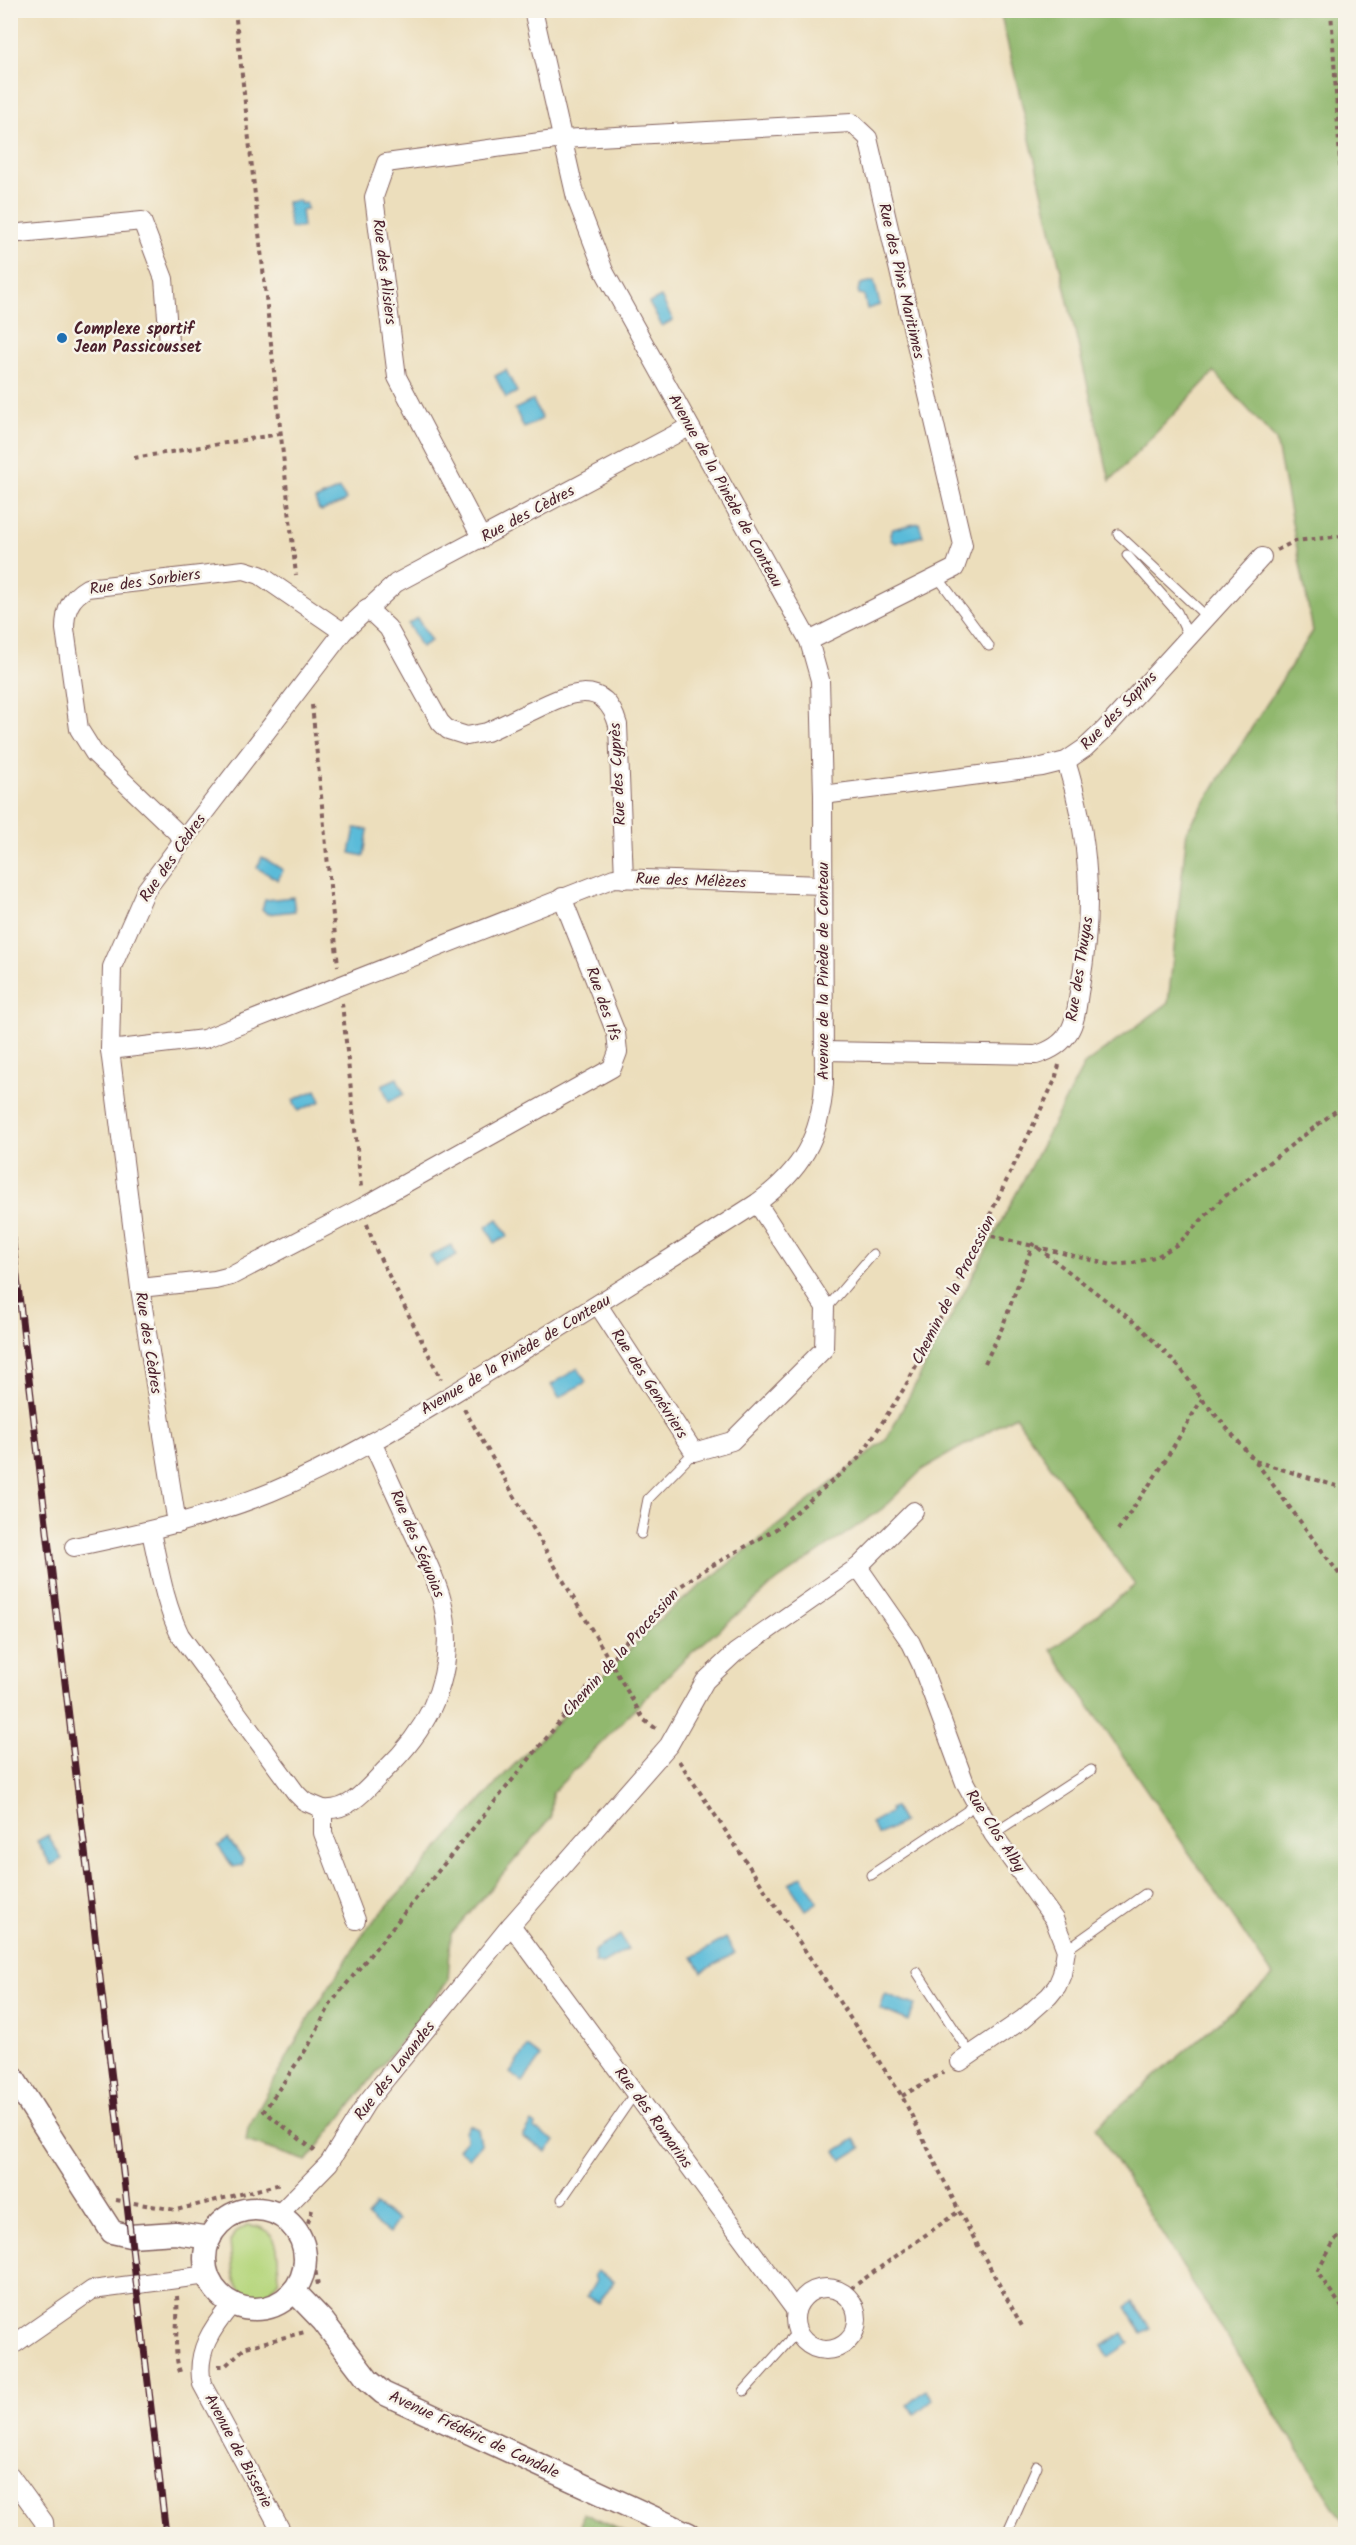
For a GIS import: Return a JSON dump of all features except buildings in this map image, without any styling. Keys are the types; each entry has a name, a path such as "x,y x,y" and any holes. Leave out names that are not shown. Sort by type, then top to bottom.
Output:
{"street":[{"name":"Avenue de la Pinède de Conteau","path":"75,1547 151,1532 271,1492 372,1442 598,1305 757,1203 797,1168 809,1146 822,1109 823,795 820,680 809,641 604,272 576,198 533,10"},
{"name":"Rue des Pins Maritimes","path":"562,139 852,123 868,138 963,544 955,568 809,641"},
{"name":"Rue des Alisiers","path":"482,539 397,377 374,196 386,163 562,139"},
{"path":"10,234 142,221 164,279 169,342"},
{"name":"Rue des Cèdres","path":"177,1524 140,1288 110,1050 112,967 146,890 343,632 396,583 689,427"},
{"name":"Rue des Sapins","path":"823,795 1021,771 1065,761 1085,748 1105,729 1262,557"},
{"name":"Rue des Sorbiers","path":"184,839 94,753 82,737 77,719 65,629 67,609 79,593 87,588 244,570 260,575 343,632"},
{"name":"Rue des Cyprès","path":"367,608 388,628 440,722 457,735 477,735 487,732 567,694 591,694 609,704 618,725 624,879"},
{"name":"Rue des Thuyas","path":"1055,1047 1068,1034 1074,1019 1085,957 1090,896 1078,801 1065,761"},
{"name":"Rue des Mélèzes","path":"562,897 604,881 624,879 823,885"},
{"path":"110,1050 204,1039 562,897"},
{"name":"Rue des Ifs","path":"140,1288 215,1280 231,1276 363,1207 612,1068 618,1052 616,1033 562,897"},
{"path":"823,1052 1036,1055 1055,1047"},
{"path":"757,1203 825,1310"},
{"name":"Rue des Genévriers","path":"598,1305 694,1452 732,1441 824,1349 825,1310"},
{"name":"Rue des Séquoias","path":"324,1809 333,1810 344,1807 357,1798 407,1750 428,1719 438,1693 445,1664 447,1631 441,1599 432,1572 372,1442"},
{"path":"511,1925 669,1745 698,1690 714,1671 735,1653 858,1567 914,1511"},
{"path":"151,1532 164,1595 180,1635 296,1793 304,1801 324,1809 323,1833 356,1920"},
{"name":"Rue Clos Alby","path":"858,1567 911,1643 974,1802 993,1834 1054,1919 1065,1950 1062,1974 1057,1986 1049,1996 1023,2019 966,2059"},
{"name":"Rue des Lavandes","path":"278,2215 329,2163 367,2102 511,1925"},
{"name":"Rue des Romarins","path":"511,1925 796,2311"},
{"path":"17,2066 112,2232 130,2236 175,2233 210,2238"},
{"path":"244,2211 267,2211 278,2215 290,2223 299,2235 304,2249 305,2264 302,2278 294,2291 284,2300 265,2308 245,2308 232,2304 222,2296 208,2275 206,2256 210,2238 224,2220 244,2211"},
{"path":"10,2347 92,2290 208,2275"},
{"path":"825,2288 843,2294 851,2300 857,2319 851,2338 843,2346 822,2350 812,2348 797,2332 796,2311 806,2295 815,2290 825,2288"},
{"name":"Avenue Frédéric de Candale","path":"294,2291 323,2321 358,2368 383,2393 689,2535"},
{"path":"200,2361 205,2342 232,2304"},
{"name":"Avenue de Bisserie","path":"200,2361 202,2384 283,2535"},
{"path":"10,2475 44,2522 45,2535"}],"lane":[{"path":"1119,534 1207,617"},
{"path":"1127,555 1176,612 1189,637"},
{"path":"937,576 988,646"},
{"path":"825,1310 873,1254"},
{"path":"641,1534 648,1499 694,1452"},
{"path":"993,1834 1092,1770"},
{"path":"871,1875 967,1811 974,1802"},
{"path":"1065,1950 1145,1894"},
{"path":"917,1972 966,2059"},
{"path":"562,2199 635,2093"},
{"path":"744,2391 797,2332"},
{"path":"1007,2535 1037,2466"}],"path":[{"path":"235,10 298,600"},
{"path":"1331,10 1346,261"},
{"path":"134,458 280,434"},
{"path":"1262,557 1295,541 1344,536 1346,511"},
{"path":"309,674 363,1207 375,1248 441,1379 455,1393 644,1719 657,1728 669,1745 902,2096 959,2211 1023,2328"},
{"name":"Chemin de la Procession","path":"329,2163 264,2111 309,2045 331,2003 566,1713 672,1592 701,1572 776,1529 860,1457 905,1387 983,1234 1055,1080 1060,1061 1055,1047"},
{"path":"983,1234 1033,1244 1112,1265 1133,1263 1158,1256 1178,1244 1224,1197 1346,1103"},
{"path":"985,1363 1002,1328 1033,1244"},
{"path":"1033,1244 1138,1324 1180,1369 1202,1399 1255,1461 1346,1583"},
{"path":"1118,1530 1160,1469 1202,1399"},
{"path":"1255,1461 1346,1488"},
{"path":"10,2039 17,2066"},
{"path":"902,2096 966,2059"},
{"path":"112,2196 117,2200 176,2210"},
{"path":"843,2294 959,2211"},
{"path":"1346,2232 1335,2240 1317,2272 1346,2313"},
{"path":"176,2355 225,2366 246,2347 298,2335 315,2328 323,2321"}],"green space":[{"path":"1000,11 1345,11 1345,2524 1095,2128 1273,1976 1051,1650 1135,1585 1015,1416 923,1469 882,1509 777,1581 682,1661 552,1793 551,1818 451,1934 448,1981 307,2161 246,2141 248,2128 309,2018 365,1931 505,1774 665,1614 886,1440 1084,1065 1168,1003 1187,830 1313,631 1276,440 1214,372 1110,481"},
{"path":"247,2225 267,2231 276,2243 279,2281 264,2296 253,2296 244,2292 235,2280 230,2242 237,2231"},
{"path":"583,2513 629,2534 584,2534 581,2528"}],"water":[{"path":"300,201 301,204 306,203 307,209 301,210 303,227 290,228 287,202"},
{"path":"874,281 880,305 867,309 864,295 859,294 858,290 861,284"},
{"path":"661,297 673,320 662,326 649,303"},
{"path":"506,370 517,392 506,398 495,376"},
{"path":"533,400 542,419 524,428 515,409"},
{"path":"339,489 346,499 344,502 322,511 319,510 315,500"},
{"path":"919,523 923,536 896,543 891,540 890,534 893,529"},
{"path":"417,618 431,641 421,647 408,624"},
{"path":"355,828 368,830 364,856 350,853"},
{"path":"262,857 283,870 278,880 257,868"},
{"path":"293,897 295,911 267,914 262,909 265,900"},
{"path":"397,1078 404,1094 389,1102 382,1085"},
{"path":"316,1090 321,1101 298,1111 293,1100"},
{"path":"498,1219 508,1236 495,1243 486,1227"},
{"path":"451,1245 457,1255 436,1266 430,1256"},
{"path":"578,1368 586,1382 559,1398 551,1385"},
{"path":"894,1807 903,1822 878,1835 871,1823 891,1812 890,1809"},
{"path":"48,1835 62,1859 51,1865 37,1841"},
{"path":"228,1839 243,1859 242,1865 233,1867 218,1846"},
{"path":"802,1876 818,1902 806,1910 789,1884"},
{"path":"620,1935 628,1949 602,1964 595,1962 594,1951"},
{"path":"726,1938 735,1953 702,1972 693,1957"},
{"path":"885,1994 915,2005 909,2021 880,2009"},
{"path":"528,2047 541,2057 523,2082 510,2073"},
{"path":"532,2122 536,2125 535,2129 555,2141 547,2152 523,2137"},
{"path":"469,2125 478,2129 481,2144 469,2158 458,2149 466,2140 465,2131"},
{"path":"855,2139 861,2148 842,2160 836,2151"},
{"path":"375,2205 398,2220 389,2233 367,2217"},
{"path":"597,2271 614,2281 599,2303 587,2296 596,2281 594,2275"},
{"path":"1133,2302 1150,2328 1142,2333 1126,2307"},
{"path":"1123,2333 1129,2343 1108,2357 1102,2346"},
{"path":"925,2390 933,2399 915,2414 907,2405"}],"railway":[{"path":"10,1219 166,2534"}],"place":[{"name":"Complexe sportif Jean Passicousset","path":"62,338"}]}
